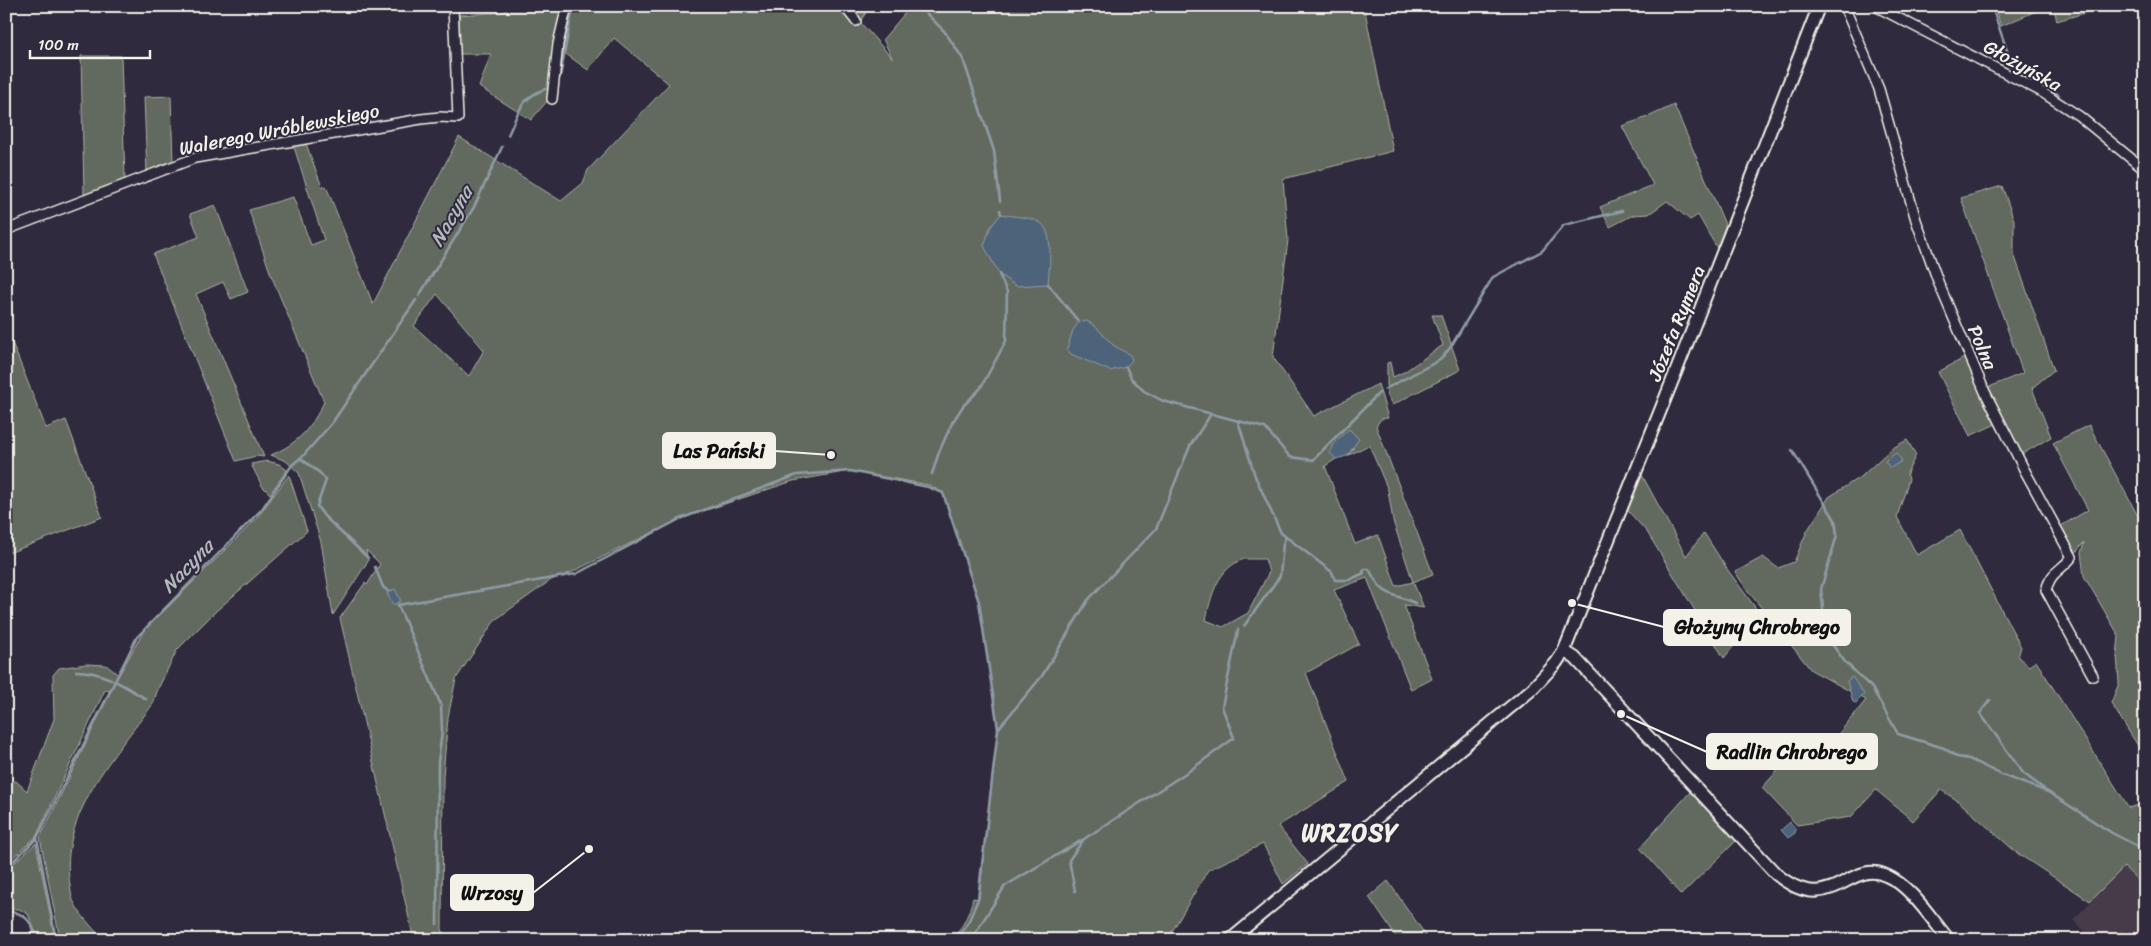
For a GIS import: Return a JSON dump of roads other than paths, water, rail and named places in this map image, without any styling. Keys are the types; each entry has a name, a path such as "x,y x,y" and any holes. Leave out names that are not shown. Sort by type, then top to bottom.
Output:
{"street":[{"name":"Walerego Wróblewskiego","path":"6,230 195,158 421,119 458,118 453,6"},
{"path":"552,98 558,44 567,6"},
{"path":"844,6 856,21"},
{"name":"Józefa Rymera","path":"1230,940 1531,690 1556,663 1564,651 1819,6"},
{"name":"Polna","path":"1844,6 1879,89 1916,220 1939,284 1985,392 2072,557 2065,566 2051,576 2046,590 2093,676"},
{"name":"Głożyńska","path":"1875,6 2040,91 2079,116 2145,170"},
{"path":"1564,651 1575,658 1776,874 1791,886 1804,891 1818,892 1830,889 1856,876 1875,873 1885,874 1908,891 1949,940"}],"water":[{"path":"1001,214 1030,219 1044,226 1050,250 1048,284 1016,286 999,274 984,246 990,228"},
{"path":"1087,321 1096,327 1113,345 1130,355 1132,360 1126,367 1110,371 1071,354 1067,349 1073,330 1079,322"},
{"path":"1349,429 1359,439 1347,456 1336,459 1330,453 1335,442"},
{"path":"1896,453 1902,461 1890,468 1885,461"},
{"path":"395,589 401,601 393,605 387,593"},
{"path":"1852,677 1864,694 1856,703 1853,702 1847,681"},
{"path":"1790,822 1796,829 1795,833 1788,838 1781,830"}],"waterway":[{"name":"Nacyna","path":"560,77 571,17 576,6"},
{"path":"919,6 945,32 963,59 994,151 1000,201"},
{"path":"1992,6 1994,11 1996,11 1994,13 2011,62"},
{"path":"2001,10 2008,6"},
{"path":"2014,66 2016,70 2031,78"},
{"path":"2040,83 2059,95"},
{"name":"Nacyna","path":"508,135 518,112 526,101 531,96 548,88"},
{"name":"Nacyna","path":"419,296 474,207 502,147"},
{"path":"1000,210 1001,214"},
{"path":"1385,389 1440,360 1450,348 1493,277 1542,251 1564,225 1622,211"},
{"path":"932,474 939,452 952,423 963,406 980,389 1006,341 1007,292 999,274"},
{"path":"1048,284 1079,322"},
{"name":"Nacyna","path":"6,868 37,838 137,637 262,509 292,465 303,456 332,423 416,300"},
{"path":"1126,367 1131,378 1144,391 1163,401 1265,428 1290,457 1313,460 1379,393"},
{"path":"998,729 1042,676 1088,600 1156,529 1190,446 1211,414"},
{"path":"1238,421 1255,476 1281,533 1332,572 1335,580 1349,580 1364,573 1363,570 1369,569 1378,585 1383,589 1415,603"},
{"path":"1792,450 1835,520 1837,535 1821,589 1826,636 1845,662 1872,688 1898,734 1944,748 1957,757 1969,759 2002,775 2048,792 2112,833 2145,850"},
{"path":"300,458 326,480 317,506 324,516 368,558"},
{"path":"437,924 438,762 442,731 441,705 398,605 576,574 680,519 797,475 850,471 928,487 943,493 979,602 998,729 978,899 968,923 956,940"},
{"path":"1244,626 1280,576 1283,544 1286,536"},
{"path":"375,567 383,587 389,592"},
{"path":"1075,891 1069,860 1084,839 1189,771 1234,738 1222,707 1238,630"},
{"name":"Nacyna","path":"76,671 104,676 146,699"},
{"path":"1990,700 1980,713 2023,773 2044,789"},
{"path":"37,838 56,940"},
{"path":"971,940 1005,886 1082,840"},
{"path":"6,911 18,913 27,919 33,928 36,940"}],"place":[{"name":"Las Pański","path":"831,455"},
{"name":"Głożyny Chrobrego","path":"1572,603"},
{"name":"Radlin Chrobrego","path":"1621,714"},
{"name":"Wrzosy","path":"589,849"}],"district":[{"name":"WRZOSY","path":"1350,833"}]}
